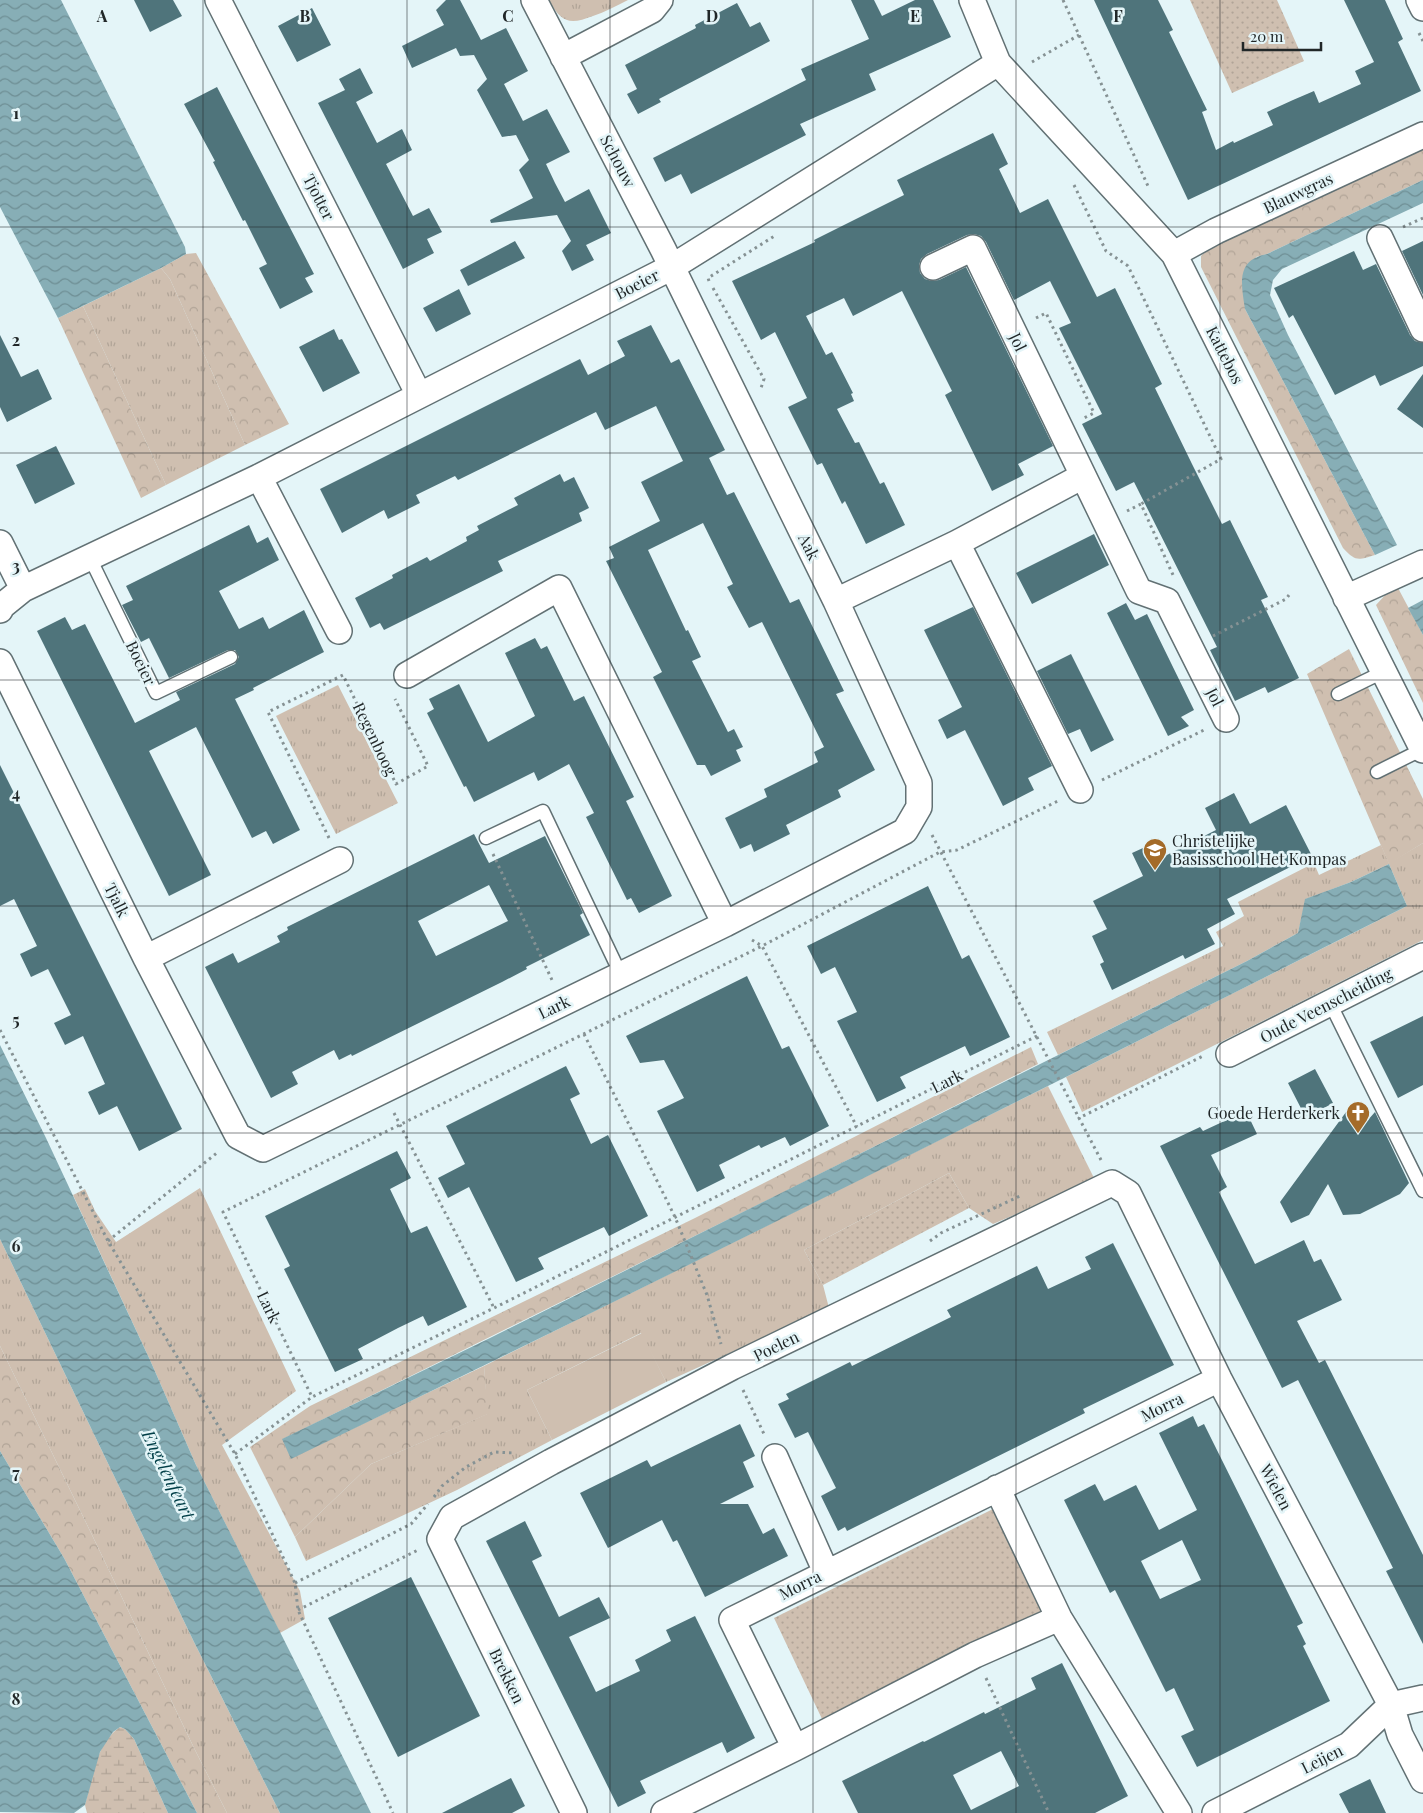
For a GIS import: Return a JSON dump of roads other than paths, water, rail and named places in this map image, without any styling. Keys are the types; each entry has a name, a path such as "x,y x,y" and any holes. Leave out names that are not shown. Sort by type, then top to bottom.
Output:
{"street":[{"name":"Tjotter","path":"218,0 419,395"},
{"name":"Schouw","path":"534,0 672,266"},
{"path":"563,57 652,10 660,0"},
{"name":"Kattebos","path":"972,0 998,63 1174,254 1423,749"},
{"path":"1419,0 1423,8"},
{"name":"Boeier","path":"23,589 259,477 672,266 998,63"},
{"name":"Blauwgras","path":"1174,254 1216,232 1423,135"},
{"path":"1380,238 1423,330"},
{"name":"Jol","path":"933,267 972,248 1139,591 1168,601 1226,719"},
{"name":"Aak","path":"672,266 836,601 919,783 919,807 905,831"},
{"path":"836,601 957,543 1083,476"},
{"path":"259,477 339,631"},
{"path":"0,543 23,589 2,606 0,610"},
{"path":"957,543 1080,790"},
{"path":"1346,598 1423,563"},
{"path":"407,674 559,588 725,924"},
{"name":"Tjalk","path":"0,662 146,958 238,1136"},
{"name":"Lark","path":"238,1136 262,1149 725,924 905,831"},
{"path":"146,958 340,860"},
{"name":"Oude Veenscheiding","path":"1218,1054 1330,1003 1423,956"},
{"name":"Wielen","path":"1120,1188 1391,1705 1400,1735 1423,1780"},
{"name":"Poelen","path":"440,1540 452,1516 732,1367 1120,1188"},
{"name":"Morra","path":"795,1748 732,1620 1219,1378"},
{"path":"775,1457 826,1572"},
{"path":"997,1488 1058,1618 1179,1813"},
{"name":"Brekken","path":"440,1540 574,1813"},
{"path":"664,1813 975,1655 1058,1618"},
{"path":"1391,1705 1423,1698"},
{"name":"Leijen","path":"1215,1813 1349,1745 1391,1705"}],"lane":[{"name":"Boeier","path":"90,558 156,693 231,657"},
{"path":"1338,694 1383,672"},
{"path":"1376,772 1423,749"},
{"path":"486,838 543,811 621,975"},
{"path":"1330,1003 1423,1191"}],"water":[{"path":"0,0 61,0 185,247 186,254 161,268 58,318 0,207"},
{"path":"1423,180 1423,203 1282,269 1273,280 1270,295 1288,335 1397,545 1375,555 1245,309 1242,290 1243,274 1245,267 1257,257"},
{"path":"1423,600 1423,635 1408,608"},
{"path":"1389,864 1407,906 711,1254 291,1459 282,1439 490,1338 1247,961 1298,933 1305,899 1351,882"},
{"name":"Engelenfeart","path":"0,1045 46,1138 150,1360 196,1465 371,1813 280,1813 194,1642 0,1239"},
{"path":"0,1451 64,1558 197,1813 168,1813 134,1739 125,1729 120,1727 113,1732 100,1752 85,1805 74,1813 0,1812"}],"place":[{"name":"Christelijke Basisschool Het Kompas","path":"1155,871"},
{"name":"Goede Herderkerk","path":"1358,1134"}]}
